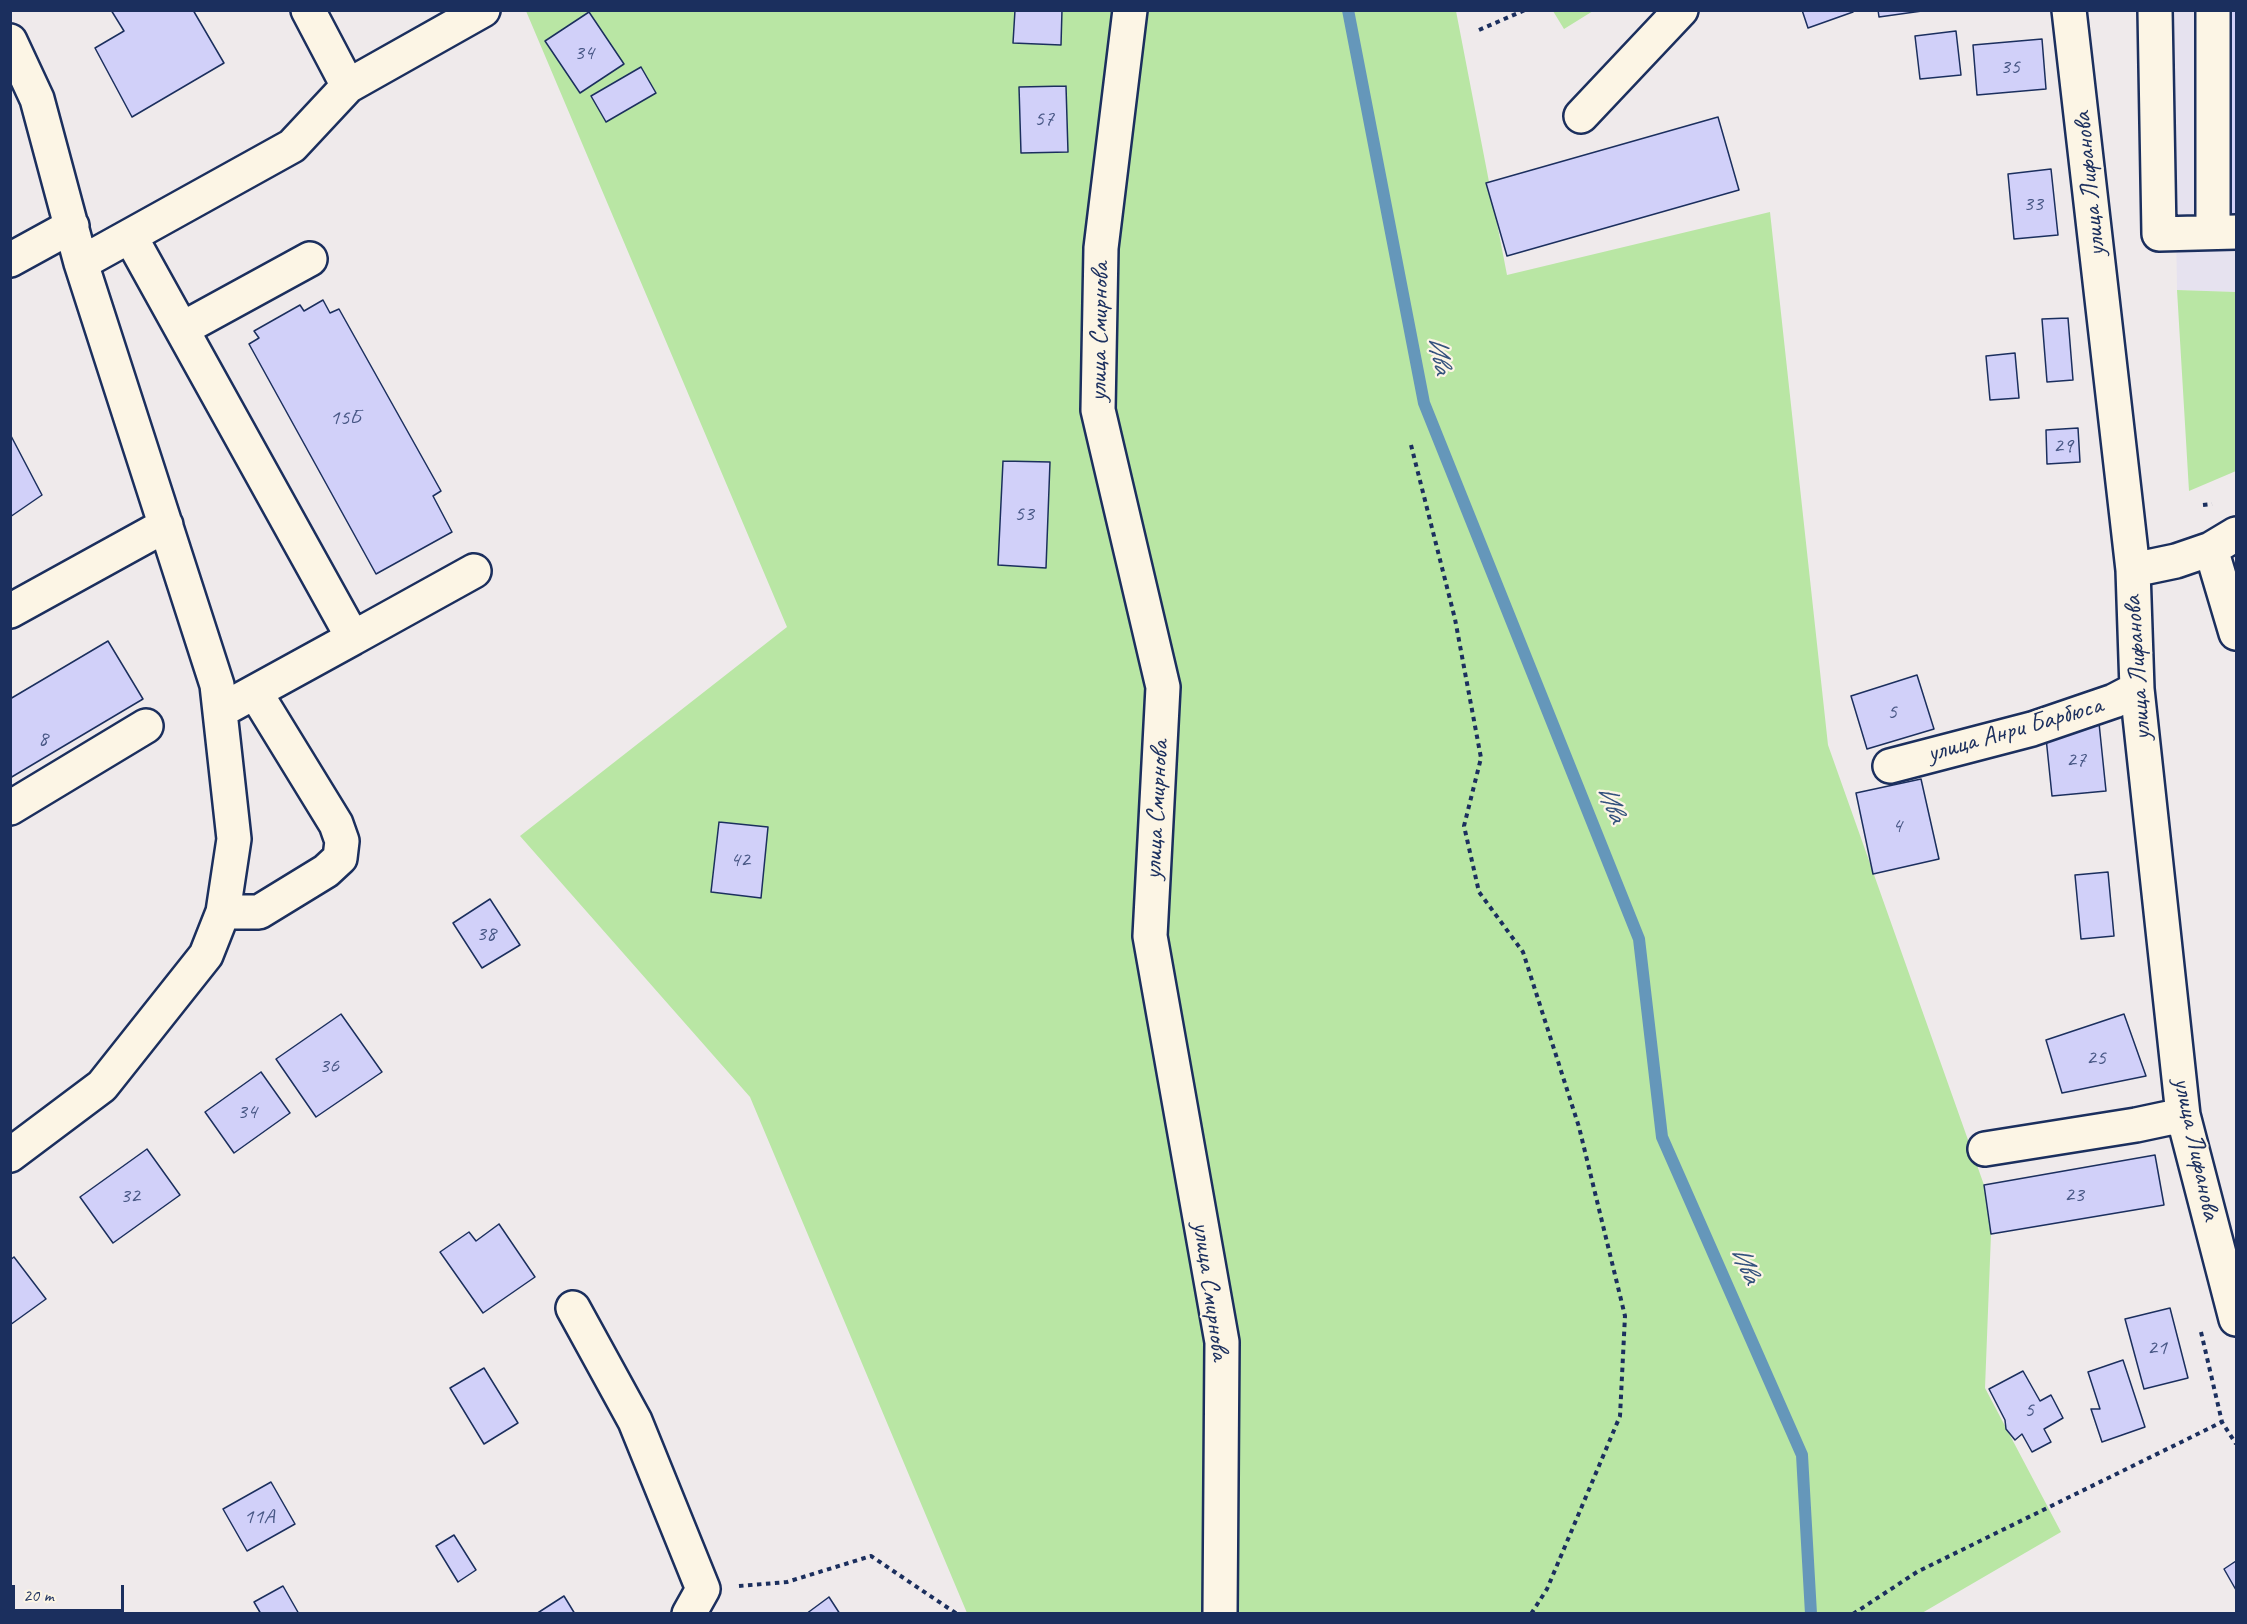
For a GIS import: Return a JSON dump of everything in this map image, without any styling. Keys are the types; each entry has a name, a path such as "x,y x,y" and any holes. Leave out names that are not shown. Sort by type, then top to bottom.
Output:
{"street":[{"path":"308,10 340,73"},
{"path":"81,263 292,146 340,73 483,10"},
{"name":"улица Смирнова","path":"1130,10 1101,248 1098,410 1163,687 1150,936 1222,1342 1220,1614"},
{"path":"1581,116 1681,10"},
{"name":"улица Лифанова","path":"2069,10 2133,570 2137,689 2183,1115 2236,1319"},
{"path":"2155,10 2159,234 2225,232 2213,10"},
{"path":"10,41 24,99 72,226 81,263 217,685 234,839 223,912 206,955 102,1086 10,1155"},
{"path":"10,260 72,226"},
{"path":"130,236 353,638"},
{"path":"182,330 310,259"},
{"path":"10,611 166,525"},
{"path":"2133,570 2176,561 2224,542 2236,633"},
{"path":"220,711 474,571"},
{"name":"улица Анри Барбюса","path":"1890,766 2032,729 2114,701 2137,689"},
{"path":"223,912 259,912 326,871 340,858 342,841 336,824 255,692"},
{"path":"10,808 146,726"},
{"path":"1985,1149 2136,1125 2183,1115"},
{"path":"573,1308 635,1421 696,1601"}],"path":[{"path":"1479,30 1525,10"},
{"path":"1411,445 1455,619 1481,758 1464,826 1479,892 1523,952 1578,1127 1625,1316 1620,1416 1547,1589 1532,1614"},
{"path":"1853,1614 1917,1572 2222,1422"},
{"path":"696,1601 787,1582 871,1556 957,1614"}],"shaded area":[{"path":"2173,11 2236,11 2236,292 2177,290"}],"green space":[{"path":"526,11 1456,11 1507,275 1770,212 1828,745 1984,1185 1991,1234 1985,1388 2061,1532 1922,1613 967,1613 750,1097 520,836 787,627"},
{"path":"1553,11 1593,11 1564,29"},
{"path":"2177,290 2236,292 2236,471 2189,491"}],"building":[{"path":"111,10 193,10 224,63 132,117 95,48 124,31"},
{"path":"1015,10 1062,10 1061,45 1013,43"},
{"path":"1802,10 1852,10 1853,12 1808,28"},
{"path":"1878,10 1922,10 1922,11 1879,17"},
{"path":"2229,10 2236,10 2236,219 2231,219"},
{"path":"589,12 624,64 580,93 545,41"},
{"path":"1956,31 1961,75 1920,79 1915,36"},
{"path":"2042,39 2046,89 1977,95 1973,45"},
{"path":"641,67 656,93 606,122 591,96"},
{"path":"1066,86 1068,152 1021,153 1019,87"},
{"path":"1718,117 1739,190 1507,256 1486,183"},
{"path":"2051,169 2058,235 2014,239 2008,174"},
{"path":"323,300 330,313 339,309 441,491 433,496 452,532 376,574 249,344 259,338 254,331 300,305 304,311"},
{"path":"2068,318 2073,380 2047,382 2042,319"},
{"path":"2015,353 2019,398 1990,400 1986,356"},
{"path":"2078,428 2080,462 2047,464 2046,430"},
{"path":"10,434 42,495 10,517"},
{"path":"1003,461 1050,462 1046,568 998,565"},
{"path":"108,641 143,699 10,778 10,699"},
{"path":"1917,675 1934,729 1867,749 1851,696"},
{"path":"2099,723 2106,791 2052,796 2045,728"},
{"path":"1921,779 1939,859 1873,874 1856,793"},
{"path":"719,822 768,827 761,898 711,892"},
{"path":"2108,872 2114,936 2081,939 2075,875"},
{"path":"490,899 520,945 482,968 453,923"},
{"path":"341,1014 382,1072 316,1117 276,1059"},
{"path":"2124,1014 2146,1076 2062,1093 2046,1040"},
{"path":"261,1072 290,1113 234,1153 205,1112"},
{"path":"147,1149 180,1195 113,1243 80,1197"},
{"path":"2155,1155 2164,1205 1991,1234 1984,1185"},
{"path":"499,1224 535,1277 483,1313 440,1252 469,1232 476,1241"},
{"path":"14,1257 46,1299 10,1325 10,1260"},
{"path":"2170,1308 2188,1378 2144,1389 2125,1319"},
{"path":"2123,1360 2145,1427 2102,1442 2091,1409 2100,1409 2088,1372"},
{"path":"484,1368 518,1423 484,1444 450,1388"},
{"path":"2023,1371 2040,1401 2051,1395 2063,1418 2044,1429 2051,1442 2032,1452 2022,1434 2015,1440 2006,1429 2005,1420 1989,1389"},
{"path":"271,1482 295,1524 247,1551 223,1509"},
{"path":"454,1535 476,1570 458,1582 436,1546"},
{"path":"2236,1561 2236,1590 2224,1569"},
{"path":"283,1586 299,1614 261,1614 254,1602"},
{"path":"564,1596 575,1614 536,1614"},
{"path":"829,1597 840,1614 806,1614"}],"waterway":[{"name":"Ива","path":"1348,10 1424,403 1639,939 1662,1137 1802,1455 1811,1614"}]}
